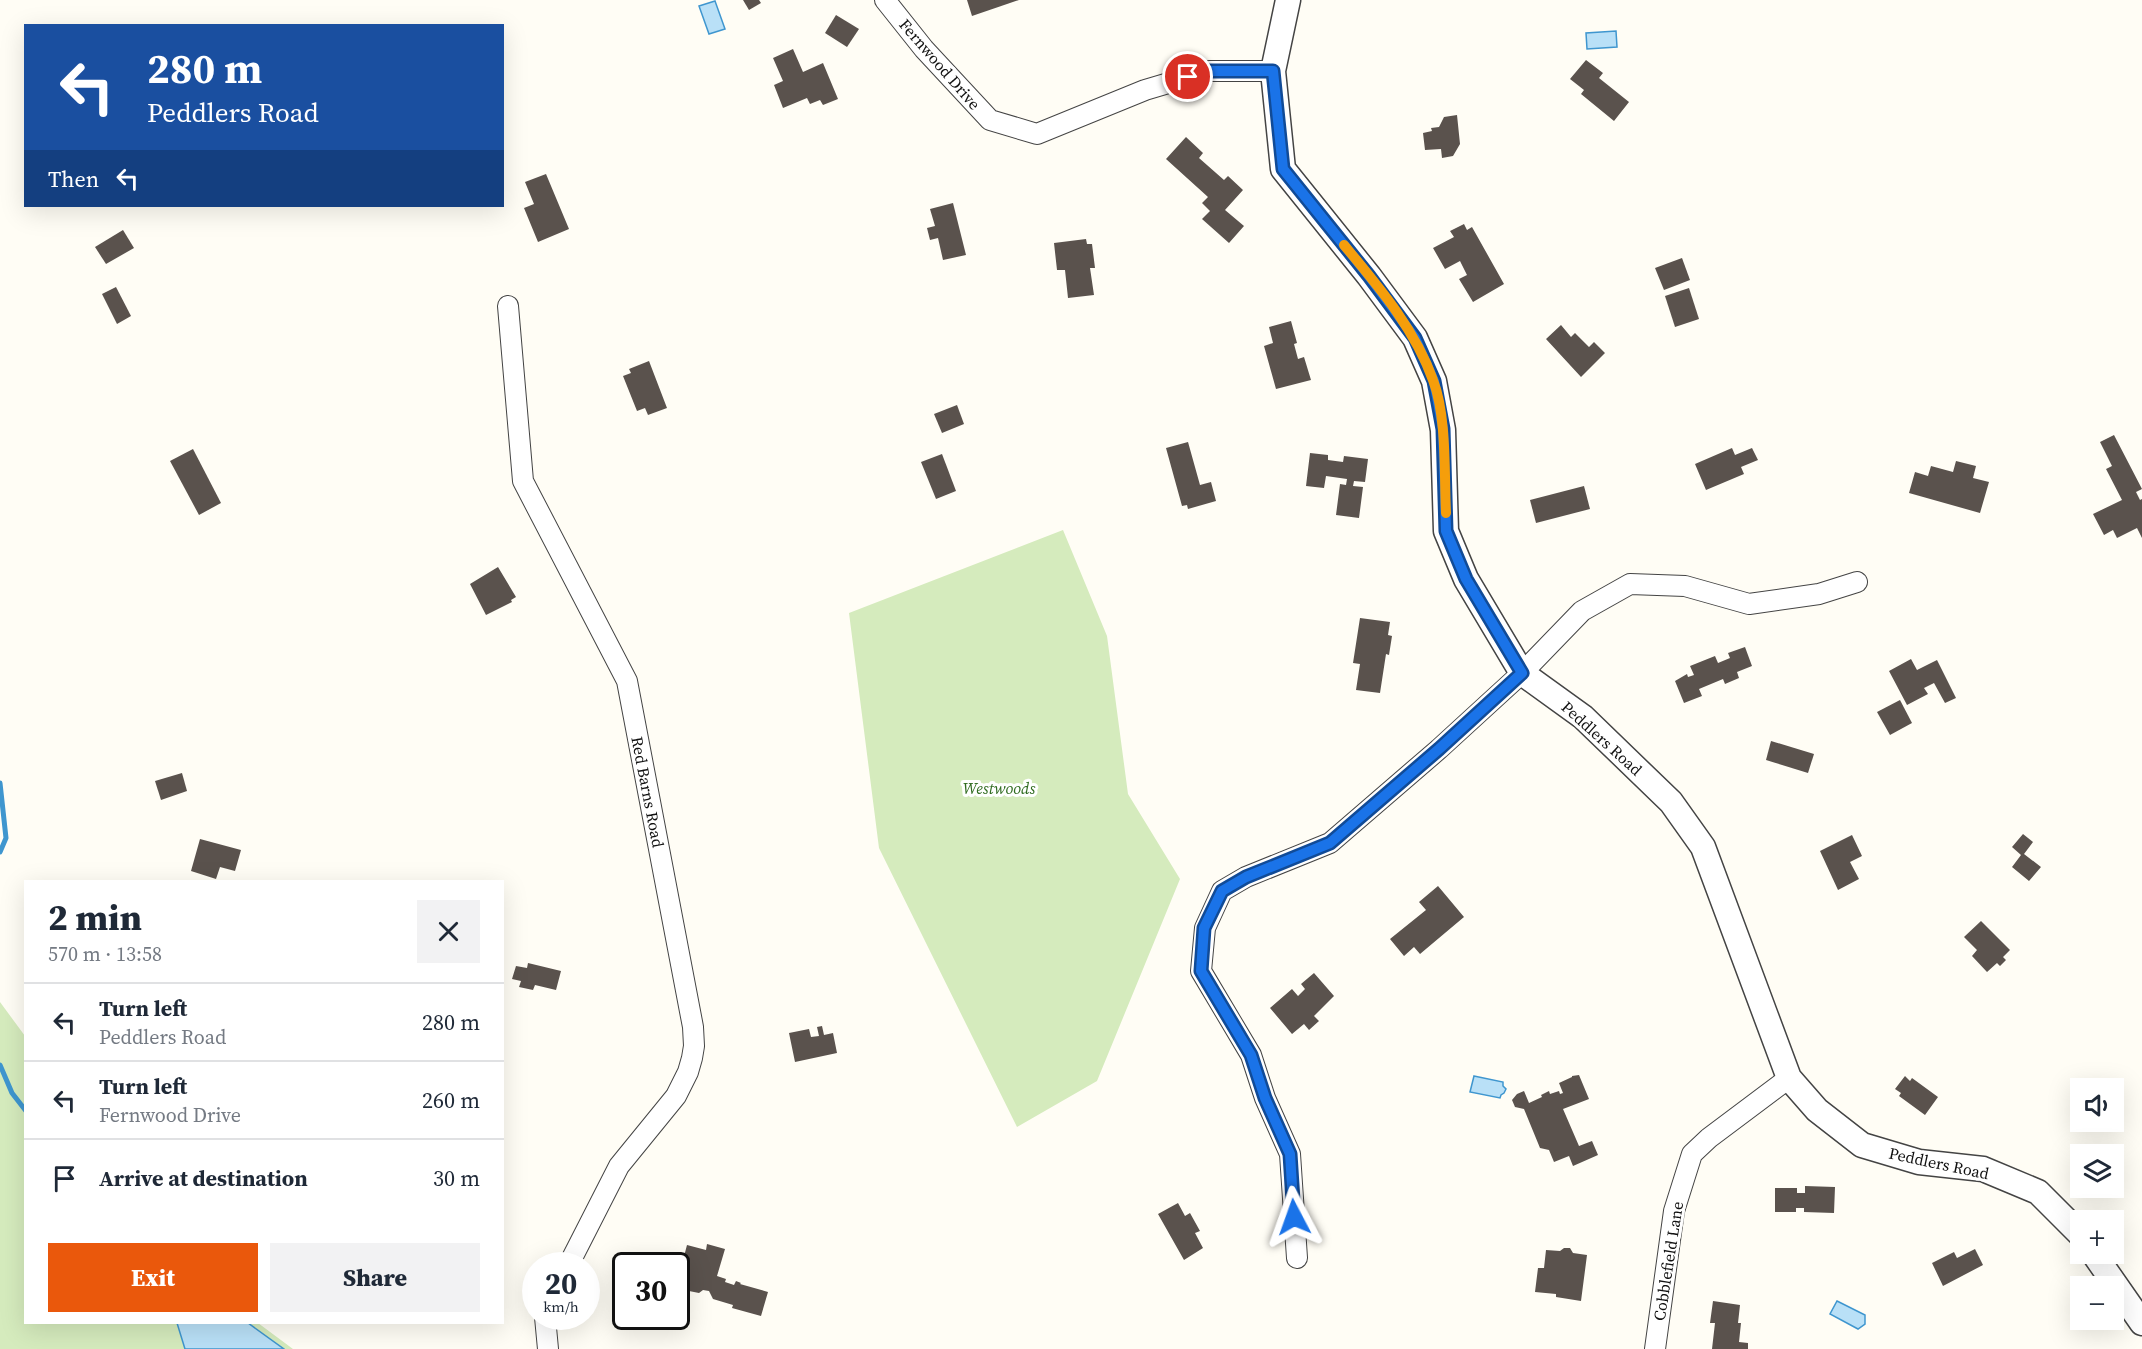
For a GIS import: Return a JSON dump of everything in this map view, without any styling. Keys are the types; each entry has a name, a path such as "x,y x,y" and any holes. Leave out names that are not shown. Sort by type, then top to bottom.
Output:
{"street":[{"name":"Fernwood Drive","path":"885,0 924,50 990,120 1037,134 1145,90 1209,71 1273,71"},
{"name":"Peddlers Road","path":"1287,0 1273,71 1283,169 1369,276 1415,338 1434,381 1443,429 1446,531 1466,579 1522,673 1583,717 1671,802 1703,848 1789,1078 1816,1110 1862,1146 1918,1162 1983,1169 2038,1192 2070,1224"},
{"name":"Red Barns Road","path":"508,306 523,481 627,681 693,1027 694,1046 688,1072 676,1096 619,1166 575,1252"},
{"path":"1297,1258 1290,1154 1265,1098 1251,1055 1201,971 1204,928 1222,891 1246,877 1330,843 1439,749 1522,673 1582,611 1630,584 1685,586 1749,604 1819,594 1857,582"},
{"name":"Cobblefield Lane","path":"1655,1349 1674,1211 1692,1154 1709,1138 1789,1078"},
{"path":"2101,1264 2142,1323"},
{"path":"546,1330 548,1349"}],"green space":[{"name":"Westwoods","path":"1063,530 1107,636 1128,794 1180,879 1097,1081 1017,1127 879,848 849,613"},
{"path":"0,1002 24,1035 24,1324 259,1324 293,1349 0,1349"}],"water":[{"path":"715,1 725,29 709,34 699,6"},
{"path":"1616,31 1617,47 1587,49 1586,33"},
{"path":"1474,1076 1503,1082 1506,1089 1500,1098 1470,1092"},
{"path":"1837,1301 1865,1315 1865,1324 1858,1329 1830,1314"},
{"path":"177,1324 249,1324 284,1349 185,1349"}],"building":[{"path":"743,0 759,0 761,3 749,10"},
{"path":"967,0 1019,0 972,16"},
{"path":"836,15 859,29 847,47 825,33"},
{"path":"793,49 803,72 823,63 838,99 823,105 820,100 810,104 807,98 783,108 774,85 783,81 773,58"},
{"path":"1586,60 1603,73 1599,78 1629,102 1614,121 1581,94 1584,90 1570,79"},
{"path":"1457,115 1460,144 1453,156 1442,158 1441,149 1425,150 1423,133 1432,131 1431,128 1439,127 1444,117"},
{"path":"1186,137 1203,153 1199,158 1224,180 1228,176 1243,190 1225,210 1244,226 1229,243 1202,219 1210,211 1202,203 1208,197 1166,159"},
{"path":"546,174 569,229 538,242 524,208 534,204 525,182"},
{"path":"953,203 966,255 943,260 938,238 930,240 927,228 935,226 930,209"},
{"path":"1464,224 1467,230 1472,227 1504,284 1473,302 1459,279 1467,275 1460,261 1445,269 1433,248 1454,237 1450,231"},
{"path":"123,230 134,248 106,264 95,247"},
{"path":"1086,239 1087,244 1092,244 1095,268 1090,268 1094,295 1068,298 1065,270 1057,270 1054,243"},
{"path":"1682,258 1690,280 1664,290 1655,268"},
{"path":"116,287 131,316 117,324 102,294"},
{"path":"1689,288 1699,319 1675,327 1665,296"},
{"path":"1291,321 1297,343 1294,344 1298,359 1304,357 1311,380 1276,389 1264,346 1273,343 1269,327"},
{"path":"1561,325 1571,337 1575,333 1589,347 1594,342 1605,353 1581,377 1546,339"},
{"path":"649,361 667,408 648,415 645,408 637,411 623,376 631,373 629,369"},
{"path":"957,405 964,424 942,433 934,414"},
{"path":"2114,435 2142,489 2136,492 2140,500 2142,499 2142,538 2137,528 2117,538 2113,530 2104,535 2093,514 2122,500 2106,469 2112,466 2100,442"},
{"path":"1188,442 1200,485 1211,482 1216,501 1188,509 1187,505 1182,506 1166,448"},
{"path":"1732,448 1735,455 1752,448 1758,460 1741,467 1744,474 1706,490 1695,464"},
{"path":"193,449 221,503 199,515 170,461"},
{"path":"1310,453 1328,455 1328,460 1343,462 1344,456 1368,459 1365,482 1354,481 1353,486 1363,487 1359,518 1336,515 1340,484 1346,485 1347,479 1326,476 1324,488 1306,486"},
{"path":"942,454 956,491 936,499 921,462"},
{"path":"1956,461 1976,466 1973,478 1989,482 1980,513 1909,493 1915,472 1928,476 1931,466 1953,472"},
{"path":"1584,486 1590,509 1536,523 1530,500"},
{"path":"498,567 516,597 511,600 512,602 486,615 470,584"},
{"path":"1360,618 1390,622 1388,635 1392,636 1389,655 1386,654 1380,693 1356,690 1360,664 1353,663"},
{"path":"1745,647 1752,666 1737,672 1739,678 1725,684 1723,679 1699,689 1702,696 1684,703 1675,681 1687,674 1688,677 1694,675 1690,666 1715,656 1718,663 1730,658 1728,653"},
{"path":"1911,659 1917,670 1937,660 1956,698 1945,703 1934,683 1924,688 1928,694 1907,705 1889,671"},
{"path":"1900,700 1912,723 1890,735 1877,712"},
{"path":"1771,741 1814,754 1808,773 1766,760"},
{"path":"182,773 187,791 161,800 155,781"},
{"path":"2023,834 2033,842 2024,854 2041,867 2029,881 2012,867 2021,855 2012,847"},
{"path":"1852,835 1862,856 1850,862 1859,879 1838,890 1820,851"},
{"path":"200,839 241,850 235,871 220,867 216,879 191,871"},
{"path":"1438,886 1464,917 1420,954 1414,947 1404,956 1390,939 1426,910 1419,902"},
{"path":"1981,921 2010,950 2003,957 2006,960 2000,966 1997,963 1987,972 1972,956 1977,950 1964,937"},
{"path":"528,963 561,971 556,990 535,985 533,990 519,987 521,981 512,979 516,966 527,968"},
{"path":"1314,973 1334,996 1314,1016 1319,1021 1309,1030 1304,1024 1292,1034 1270,1008 1292,989 1298,996 1305,989 1301,984"},
{"path":"822,1026 824,1035 833,1033 837,1053 795,1062 789,1033 809,1029 811,1037 819,1036 817,1027"},
{"path":"1579,1075 1589,1099 1563,1109 1579,1146 1592,1141 1598,1155 1573,1166 1569,1156 1554,1162 1549,1150 1540,1148 1524,1109 1515,1107 1512,1100 1524,1091 1529,1103 1549,1091 1550,1094 1559,1091 1560,1094 1563,1093 1559,1083"},
{"path":"1905,1076 1910,1081 1912,1078 1938,1097 1925,1115 1899,1096 1901,1093 1895,1089"},
{"path":"1805,1186 1835,1187 1834,1213 1804,1212 1804,1208 1796,1208 1796,1212 1775,1212 1775,1188 1797,1188 1797,1193 1805,1193"},
{"path":"1178,1203 1185,1216 1190,1213 1200,1231 1195,1233 1203,1248 1184,1260 1158,1214"},
{"path":"707,1244 725,1249 717,1276 726,1279 725,1282 734,1285 736,1281 768,1292 761,1316 732,1308 733,1305 713,1299 709,1291 703,1290 699,1293 690,1291 690,1252 685,1252 687,1245 706,1250"},
{"path":"1570,1248 1573,1253 1587,1255 1581,1301 1556,1297 1556,1294 1535,1292 1538,1268 1544,1268 1546,1250 1560,1251"},
{"path":"1975,1249 1983,1265 1943,1286 1932,1263 1954,1252 1957,1258"},
{"path":"1713,1301 1740,1305 1739,1342 1748,1343 1748,1349 1712,1349 1715,1323 1710,1323"}],"waterway":[{"path":"0,783 6,838 0,852"},
{"path":"0,1065 12,1093 24,1108"}],"slow traffic":[{"path":"1344,245 1415,338 1434,381 1443,429 1446,513"}],"route":[{"path":"1188,77 1209,71 1273,71 1283,169 1369,276 1415,338 1434,381 1443,429 1446,531 1466,579 1522,673 1439,749 1330,843 1246,877 1222,891 1204,928 1201,971 1251,1055 1265,1098 1290,1154 1294,1217"}]}
